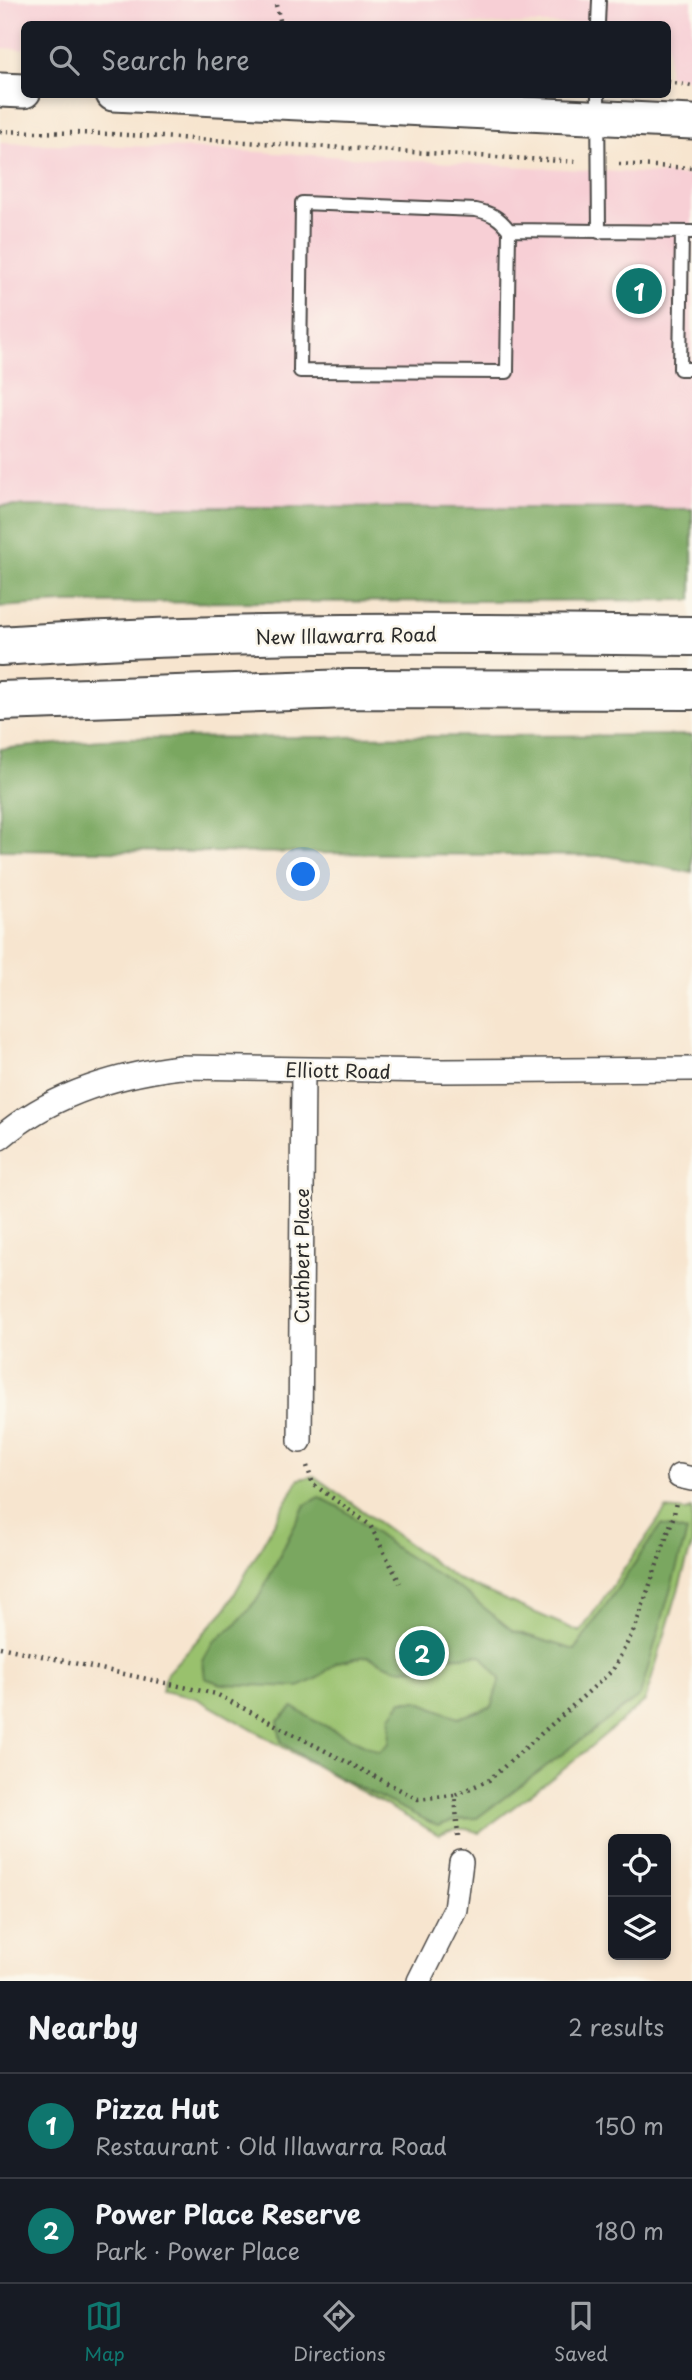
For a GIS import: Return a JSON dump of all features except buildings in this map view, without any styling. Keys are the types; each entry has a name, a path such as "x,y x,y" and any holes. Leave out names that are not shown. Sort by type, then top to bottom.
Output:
{"highway":[{"name":"New Illawarra Road","path":"0,646 69,641 281,635 692,636"},
{"path":"0,701 350,689 692,690"}],"street":[{"path":"0,90 21,91"},
{"path":"275,98 598,106 692,122"},
{"name":"Elliott Road","path":"0,1138 27,1118 62,1098 100,1083 141,1072 180,1067 303,1070 692,1069"},
{"name":"Cuthbert Place","path":"300,1441 303,1070"},
{"path":"419,1981 455,1909 461,1862"}],"lane":[{"path":"598,21 599,0"},
{"path":"598,106 599,232"},
{"path":"302,203 476,209 490,212 500,218 509,230 507,372 300,371 302,203"},
{"path":"509,230 687,232 680,369 692,369"}],"path":[{"path":"276,5 280,21"},
{"path":"671,83 692,86"},
{"path":"0,131 111,134 692,168"},
{"path":"300,1441 313,1484 370,1525 400,1583"},
{"path":"0,1647 216,1694 418,1799 455,1795 489,1780 613,1670 635,1628 674,1515"},
{"path":"455,1795 461,1862"}],"shaded area":[{"path":"0,0 692,0 692,80 671,76 671,21 21,21 21,49 0,48"},
{"path":"0,143 165,147 692,176 692,509 0,507"}],"green space":[{"path":"0,506 692,509 692,600 63,603 0,607"},
{"path":"692,735 692,873 608,856 0,850 0,749 123,738"},
{"path":"314,1476 457,1579 580,1632 666,1509 692,1509 692,1544 645,1701 564,1769 479,1833 459,1829 439,1835 196,1698 162,1691 166,1674 226,1609 299,1479"},
{"path":"319,1497 341,1508 401,1552 466,1593 513,1631 575,1650 661,1525 687,1532 640,1696 477,1818 457,1819 438,1826 324,1770 281,1742 278,1721 293,1707 315,1721 379,1752 389,1743 391,1716 402,1701 418,1701 458,1718 491,1707 500,1679 481,1655 443,1657 417,1668 397,1669 367,1656 337,1662 318,1678 299,1687 221,1684 205,1678 203,1661 214,1642 238,1622 259,1597 305,1505"}],"place":[{"name":"Pizza Hut","path":"639,291"},
{"name":"Power Place Reserve","path":"422,1653"}]}
